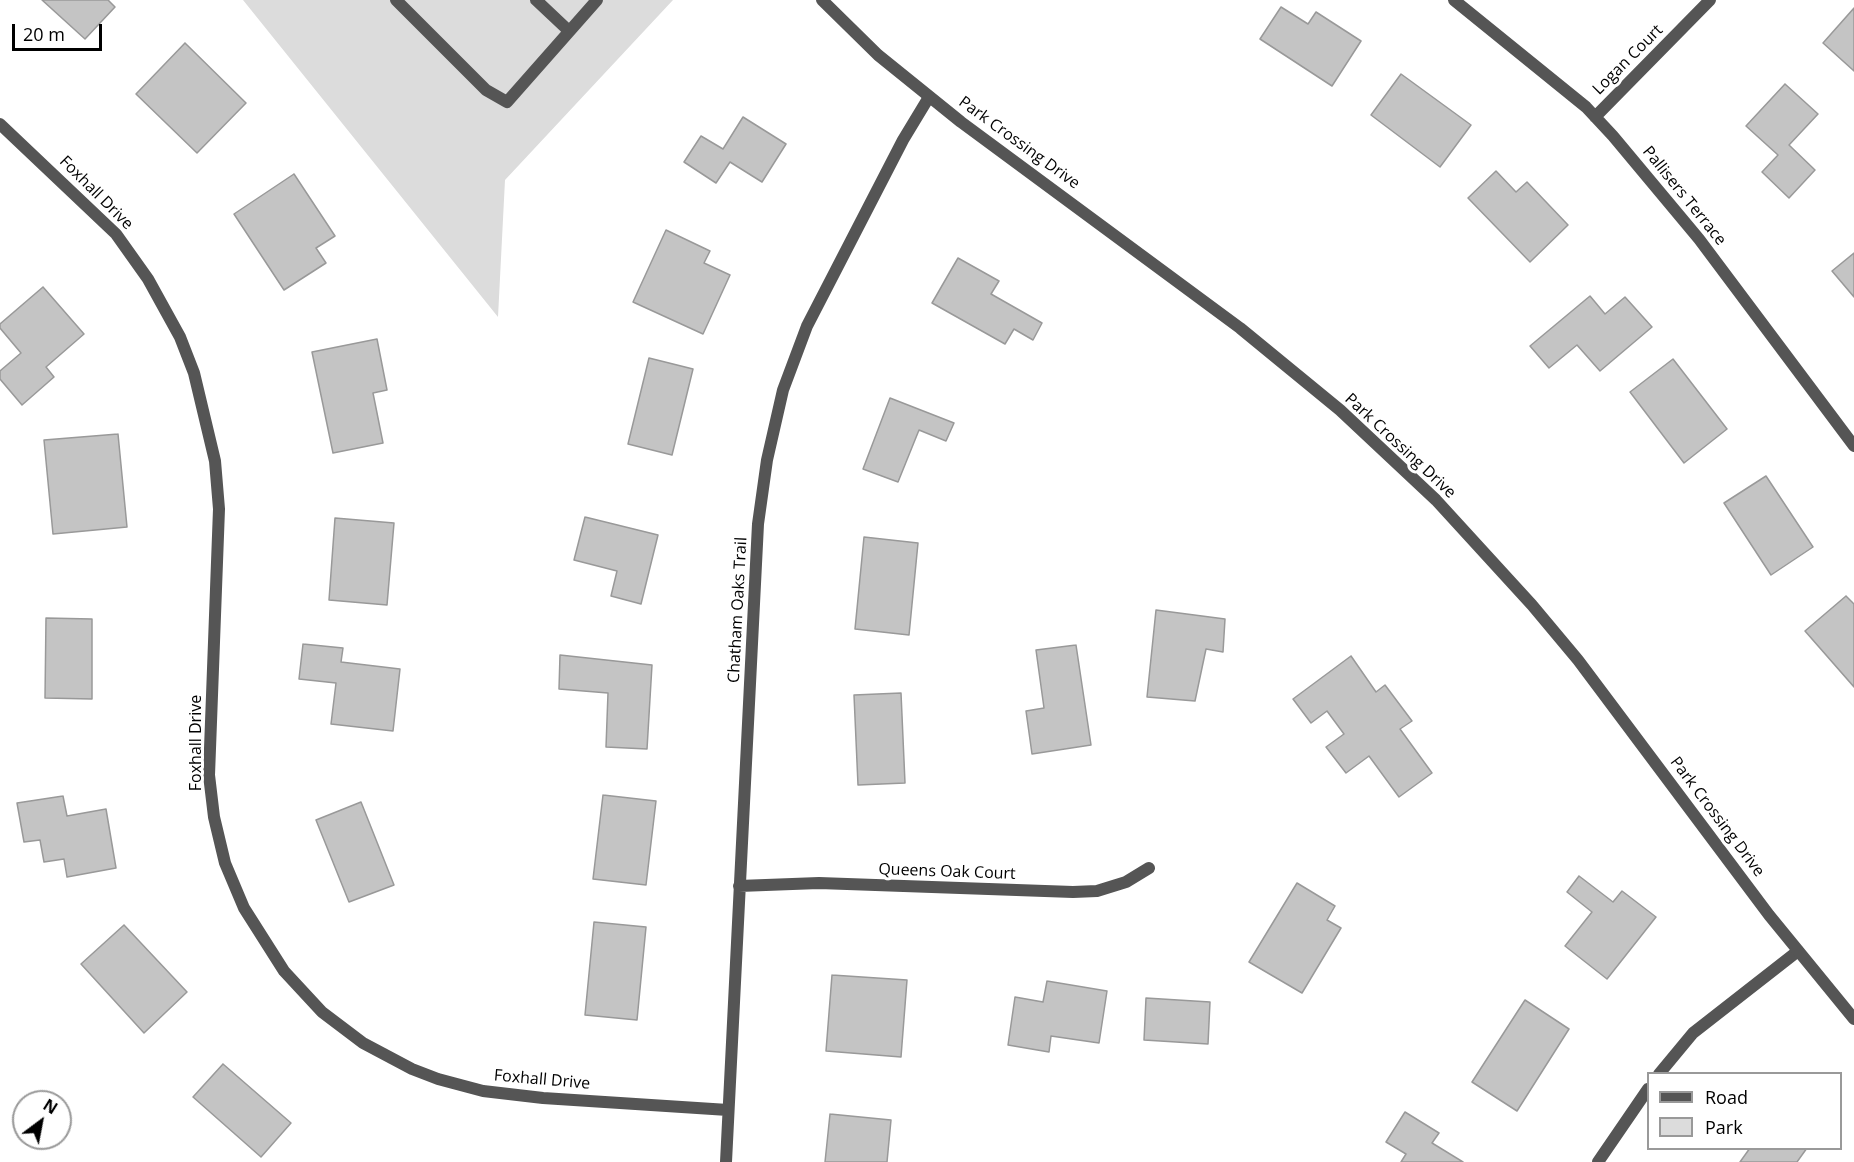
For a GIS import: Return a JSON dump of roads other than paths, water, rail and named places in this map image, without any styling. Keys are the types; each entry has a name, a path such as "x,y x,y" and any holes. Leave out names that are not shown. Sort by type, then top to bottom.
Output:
{"street":[{"path":"396,0 486,90 507,102 597,0"},
{"path":"536,0 569,31"},
{"name":"Park Crossing Drive","path":"822,0 878,55 929,97 1240,328 1340,410 1436,500 1532,605 1578,660 1798,951 1854,1019"},
{"name":"Pallisers Terrace","path":"1454,0 1595,117 1699,239 1854,446"},
{"name":"Logan Court","path":"1595,117 1710,0"},
{"name":"Chatham Oaks Trail","path":"726,1162 758,524 766,460 783,390 807,326 903,140 929,97"},
{"name":"Foxhall Drive","path":"0,124 79,196 116,234 148,279 180,337 194,374 215,461 219,509 209,775 214,817 225,863 244,908 284,971 322,1012 363,1042 385,1056 438,1079 483,1091 543,1098 728,1110"},
{"name":"Queens Oak Court","path":"739,886 819,883 1073,892 1107,888 1126,882 1149,868"},
{"path":"1661,1072 1693,1033 1798,951"},
{"path":"1598,1162 1647,1090"}]}
